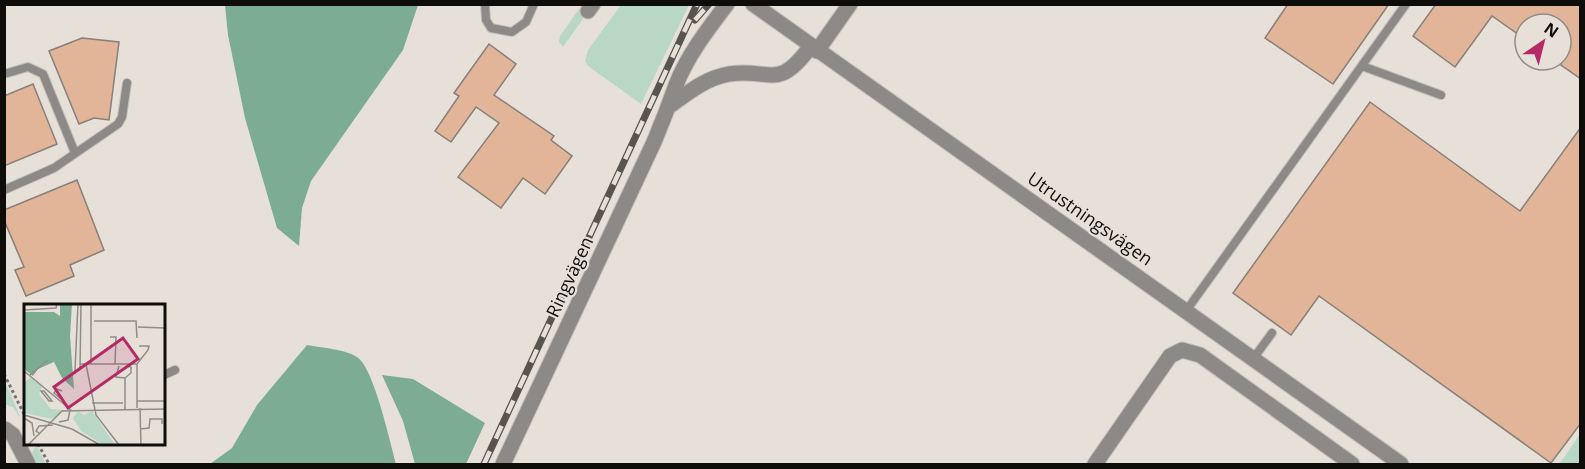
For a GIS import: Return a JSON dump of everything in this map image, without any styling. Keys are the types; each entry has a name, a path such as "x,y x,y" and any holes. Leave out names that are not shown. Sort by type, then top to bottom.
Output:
{"street":[{"name":"Ringvägen","path":"503,465 671,105 676,84 687,63 727,4"},
{"name":"Ringvägen","path":"671,105 702,83 729,74 765,77 782,74 797,65 814,49 850,4"},
{"name":"Utrustningsvägen","path":"754,5 1401,465"},
{"path":"1095,465 1170,356 1182,350 1200,355 1352,465"},
{"path":"12,431 16,465"},
{"path":"12,431 28,465"}],"lane":[{"path":"485,4 486,20 491,28 512,32 526,22 534,4"},
{"path":"1186,311 1406,4"},
{"path":"4,74 28,66 44,74 75,153"},
{"path":"1362,66 1441,95"},
{"path":"4,190 54,168 118,124 122,117 127,83"},
{"path":"1253,359 1272,333"},
{"path":"165,375 176,370"}],"path":[{"path":"4,374 24,414"},
{"path":"39,445 49,465"}],"green space":[{"path":"225,5 418,5 403,50 311,181 302,208 299,246 277,228 245,118 228,35"},
{"path":"582,5 593,5 563,47 559,42 560,36"},
{"path":"621,5 689,5 641,104 588,66 585,61 588,50"},
{"path":"307,345 346,352 357,357 363,364 381,406 396,464 210,464 232,448 257,405"},
{"path":"382,375 413,379 485,423 466,464 415,464 403,421"},
{"path":"5,382 19,417 14,408 5,404"},
{"path":"1580,434 1580,464 1560,463"},
{"path":"36,445 46,464 33,464 32,453"}],"building":[{"path":"1288,4 1389,4 1333,84 1265,38"},
{"path":"1436,4 1581,4 1581,79 1571,72 1573,72 1573,12 1513,12 1513,31 1492,16 1455,67 1413,36"},
{"path":"82,38 119,42 109,120 94,118 79,124 49,51"},
{"path":"489,44 516,64 494,95 554,136 551,140 572,156 545,194 523,178 501,208 458,177 499,123 476,107 451,142 435,131 459,96 454,93"},
{"path":"33,84 57,144 4,166 4,96"},
{"path":"1370,102 1520,211 1581,127 1581,423 1551,463 1319,296 1291,335 1233,293"},
{"path":"77,180 104,250 70,265 74,276 26,296 15,270 24,267 4,220 4,210"}],"railway":[{"path":"484,464 697,4"},
{"path":"695,20 709,4"}]}
